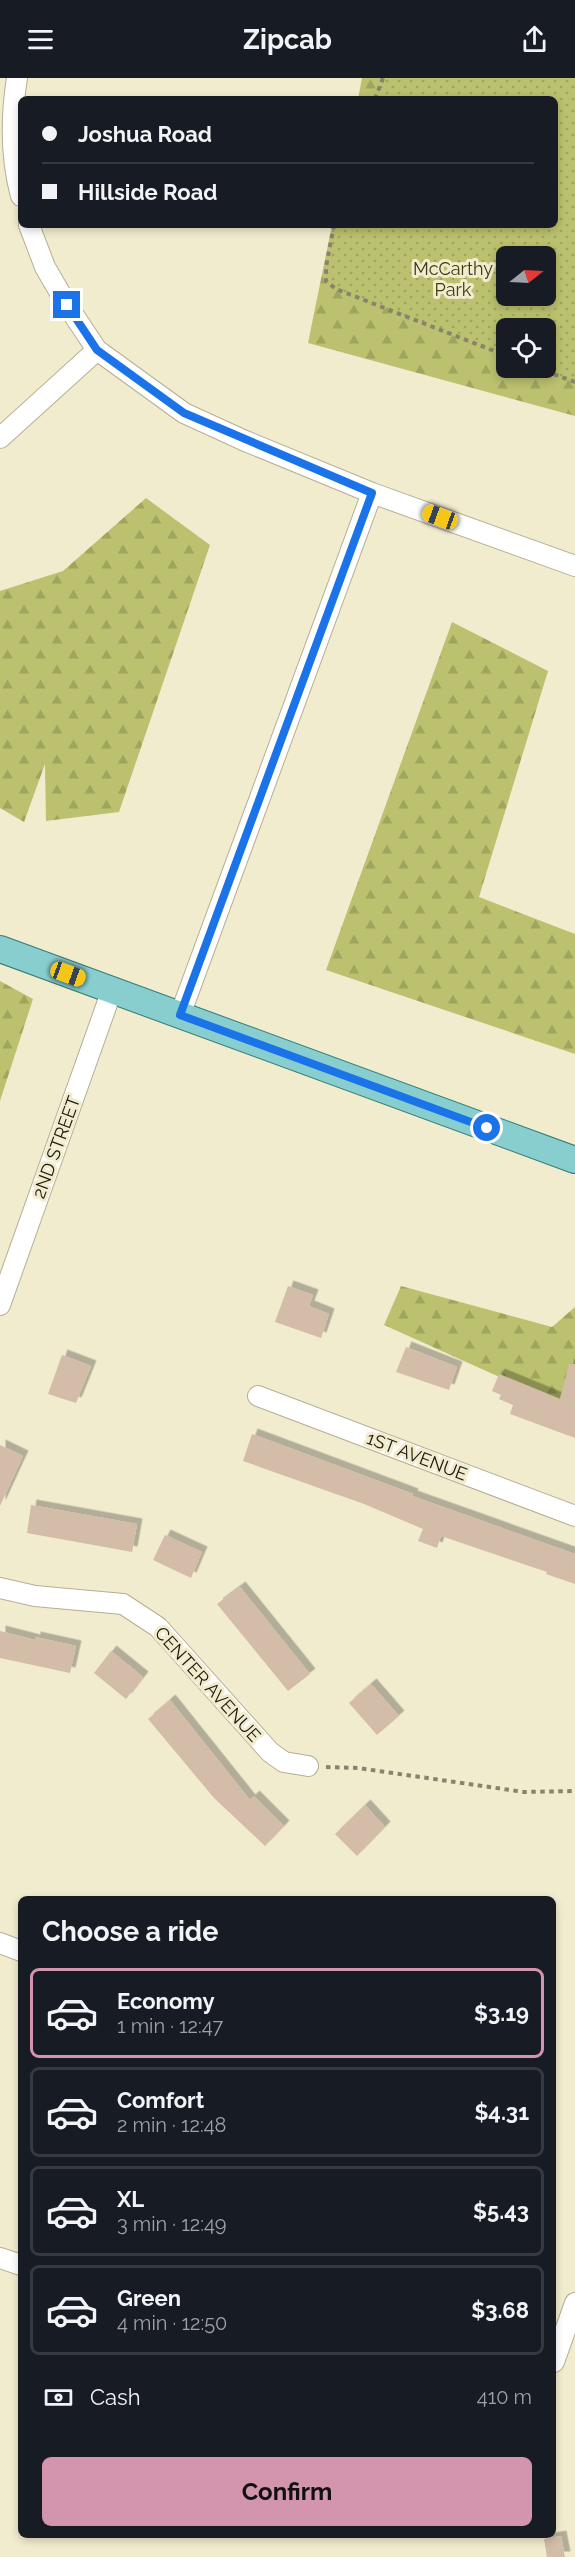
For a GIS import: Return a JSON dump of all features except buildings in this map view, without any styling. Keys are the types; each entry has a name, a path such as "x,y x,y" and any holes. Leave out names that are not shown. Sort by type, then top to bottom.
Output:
{"main road":[{"path":"0,949 575,1160"}],"street":[{"path":"17,78 13,140 18,175"},
{"path":"30,228 45,267 97,350 184,413 372,493 575,566"},
{"path":"0,438 97,350"},
{"path":"180,1015 372,493"},
{"name":"2ND STREET","path":"1,1300 112,990"},
{"name":"1ST AVENUE","path":"258,1396 575,1516"},
{"name":"CENTER AVENUE","path":"0,1588 35,1596 123,1604 131,1608 158,1627 270,1752 284,1762 308,1766"},
{"path":"0,1943 18,1950"},
{"path":"0,2258 18,2264"},
{"path":"557,2340 575,2303"}],"path":[{"path":"376,96 383,78"},
{"path":"333,228 326,267 326,281 336,289 496,352"},
{"path":"556,375 575,382"},
{"path":"308,1766 358,1768 524,1792 575,1791"}],"green space":[{"name":"McCarthy Park","path":"362,78 575,78 575,416 308,343 331,228 558,228 558,96 359,96"},
{"name":"McCarthy Park","path":"383,78 575,78 575,383 556,376 556,318 496,318 496,353 336,289 325,277 333,228 558,228 558,96 376,96"},
{"path":"146,498 210,545 119,812 46,821 45,764 24,822 0,808 0,591 63,571"},
{"path":"452,622 548,671 479,897 575,934 575,1054 326,970"},
{"path":"0,981 33,999 0,1101"},
{"path":"401,1286 552,1327 575,1307 575,1411 384,1325"}],"route":[{"path":"67,305 97,350 184,413 372,493 180,1015 487,1128"}]}
